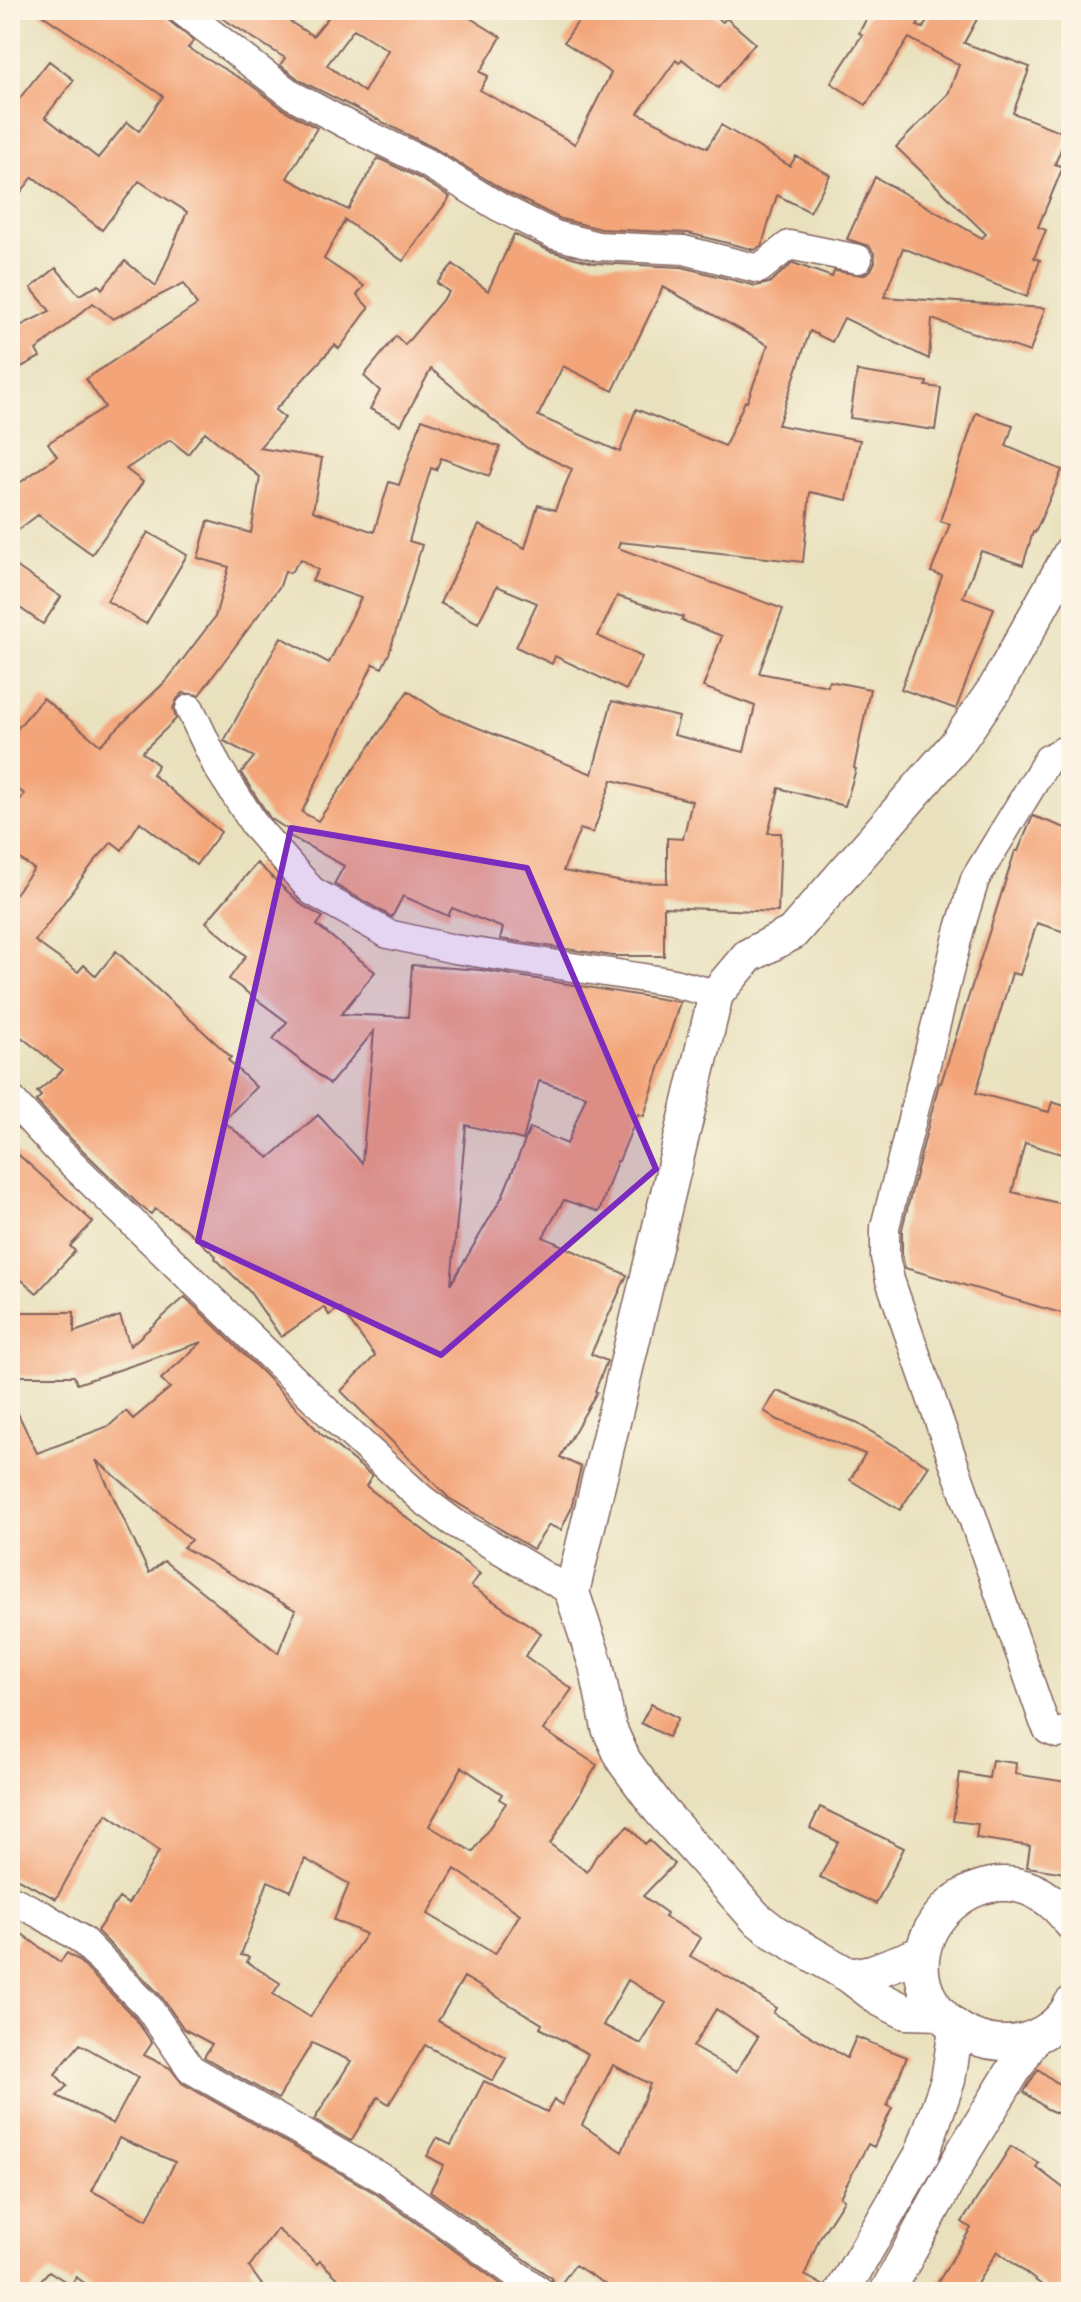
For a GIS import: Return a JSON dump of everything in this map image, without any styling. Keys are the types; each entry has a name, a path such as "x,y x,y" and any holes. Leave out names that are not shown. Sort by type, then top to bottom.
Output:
{"main road":[{"path":"1070,2009 1034,2037 1008,2043 981,2041 948,2021 906,2012 880,1999 850,1976 774,1932 756,1918 644,1791 624,1761 609,1728 596,1665 572,1592 716,994 748,956 792,933 955,746 996,687 1071,552"},
{"path":"842,2292 922,2154 948,2080 948,2021 929,1995 923,1974 923,1953 930,1931 941,1913 958,1898 977,1888 999,1884 1021,1886 1042,1894 1067,1913"},
{"path":"850,1976 872,1972 923,1953"},
{"path":"887,2292 964,2151 1034,2037"}],"street":[{"path":"181,10 292,95 427,163 499,207 555,235 598,246 684,250 759,269 789,245 858,259"},
{"path":"190,709 217,766 256,827 293,870 312,891 388,934 454,949 670,982 716,994"},
{"path":"1071,747 1048,759 975,879 885,1227 885,1257 890,1280 1044,1722 1048,1730 1058,1734 1071,1728"},
{"path":"10,1098 338,1422 422,1499 453,1522 572,1592"},
{"path":"10,1899 82,1940 148,2007 191,2069 384,2179 541,2292"}],"highlighted area":[{"path":"291,828 527,868 656,1169 441,1355 198,1241"}],"building":[{"path":"35,10 156,10 194,41 188,48 317,128 287,178 348,210 378,158 450,197 403,261 345,220 324,259 364,286 357,295 369,308 339,349 335,345 275,410 285,418 259,448 322,458 313,511 374,532 389,482 399,485 422,419 500,447 489,476 441,458 436,470 431,468 409,541 422,545 389,654 382,668 373,664 302,812 318,821 408,691 439,712 592,774 612,701 679,717 674,735 744,752 755,706 703,687 722,636 681,620 683,617 617,596 598,636 642,657 626,690 555,656 552,664 516,647 537,603 497,586 478,623 440,603 479,525 525,548 538,505 555,510 572,469 527,448 431,369 401,425 370,409 380,391 364,376 396,336 405,345 449,292 437,283 453,264 488,291 514,234 550,251 594,263 682,267 756,286 769,283 793,263 832,277 834,271 863,275 871,270 875,262 874,253 869,246 847,239 875,177 982,238 986,234 896,147 948,94 959,65 909,38 866,105 831,83 862,35 859,33 871,10 899,10 920,21 917,26 923,28 933,10 982,10 964,43 1030,67 1013,113 1067,134 1055,164 1063,167 1038,227 1046,230 1034,258 1040,260 1027,297 903,248 884,297 1045,308 1030,352 932,319 929,359 844,318 832,342 810,331 778,425 860,440 847,500 810,492 803,562 620,542 618,548 783,609 759,673 828,686 829,681 870,689 856,769 845,806 779,788 768,833 781,833 778,912 664,907 664,956 613,956 500,939 503,928 452,908 448,916 403,896 392,917 334,884 344,866 288,835 290,831 270,818 241,773 254,757 224,741 281,637 329,663 361,598 312,581 318,570 301,559 290,573 285,571 280,586 199,695 183,693 177,699 173,708 176,719 142,752 158,765 152,774 221,832 196,865 140,822 122,850 112,842 94,862 35,941 78,972 84,965 96,976 116,951 231,1057 228,1060 256,1087 223,1121 269,1158 318,1115 362,1163 374,1031 330,1084 273,1039 287,1022 229,979 246,956 206,922 257,863 303,906 323,917 317,925 375,972 341,1014 408,1017 412,965 481,970 680,1002 644,1116 638,1114 599,1212 564,1200 543,1237 627,1275 591,1354 607,1361 597,1392 560,1457 581,1467 571,1509 561,1530 549,1525 533,1549 449,1498 341,1391 375,1356 340,1308 329,1315 324,1307 281,1337 249,1291 216,1256 186,1229 155,1209 151,1214 138,1204 71,1139 36,1101 41,1096 37,1092 63,1070 10,1028 10,900 34,869 10,852 10,815 24,794 10,782 10,737 43,698 100,745 167,680 215,617 229,567 198,558 208,521 251,533 260,477 205,432 188,454 170,440 126,469 143,482 92,554 38,515 10,536 10,490 57,456 48,443 105,407 86,379 197,305 184,283 113,319 93,303 36,350 40,357 10,373 10,331 50,311 31,288 56,268 79,295 99,285 102,289 125,261 156,286 187,212 139,181 102,230 33,177 10,206 10,92 19,99 49,61 74,80 45,117 98,158 127,122 139,131 163,96","holes":["663,287 768,345 747,402 725,446 636,409 620,452 538,416 563,366 613,391","612,780 692,801 683,839 667,838 667,883 623,882 563,871 580,829 593,833","539,1081 586,1096 567,1144 530,1128 502,1197 451,1284 466,1125 523,1140"]},
{"path":"209,10 271,10 313,36 331,14 325,10 457,10 501,37 480,72 488,76 480,90 575,144 611,73 564,42 586,10 707,10 723,22 726,18 755,43 718,88 682,59 679,63 676,60 638,113 707,148 721,125 790,166 796,156 830,175 810,212 777,195 762,245 755,250 688,233 601,229 561,219 507,192 434,148 301,81 280,65 285,58","holes":["354,29 388,50 364,92 327,65"]},
{"path":"857,371 927,382 926,386 941,388 935,430 850,418"},
{"path":"976,413 1013,425 1006,446 1062,470 1033,532 1023,565 981,551 963,597 994,608 956,709 901,689 942,576 931,572 950,524 940,521"},
{"path":"148,532 187,555 146,624 107,601"},
{"path":"10,562 61,597 43,624 10,601"},
{"path":"1033,816 1071,830 1071,934 1037,923 1020,975 1012,973 976,1093 1049,1112 1052,1102 1071,1108 1071,1157 1025,1143 1012,1192 1071,1206 1071,1316 905,1268 902,1255 902,1229 939,1083 1015,851 1018,851"},
{"path":"10,1147 93,1222 70,1246 75,1251 37,1293 10,1270"},
{"path":"185,1297 320,1433 372,1476 366,1486 480,1574 471,1586 541,1633 525,1656 572,1689 543,1730 597,1765 550,1844 587,1872 596,1856 628,1826 645,1844 649,1840 674,1864 643,1896 667,1913 665,1917 701,1938 690,1956 735,1981 776,2008 773,2013 847,2058 856,2037 907,2057 887,2106 892,2108 874,2147 868,2144 840,2197 844,2200 819,2239 805,2275 824,2286 822,2292 618,2292 575,2265 557,2289 551,2278 430,2191 444,2165 427,2156 437,2138 451,2145 484,2081 547,2112 554,2100 562,2105 588,2054 540,2028 542,2024 464,1977 438,2021 506,2058 493,2081 425,2045 389,2104 378,2097 351,2141 314,2120 351,2061 312,2043 278,2099 204,2057 212,2044 184,2029 160,1995 97,1931 119,1898 128,1904 159,1851 107,1814 85,1846 56,1899 10,1875 10,1397 37,1453 109,1426 126,1411 133,1419 170,1388 161,1379 202,1342 77,1384 74,1376 10,1376 10,1312 74,1312 74,1332 120,1316 130,1346","holes":["96,1460 191,1540 183,1547 295,1610 278,1653 164,1561 149,1573","462,1767 502,1794 499,1799 506,1803 473,1852 429,1826","305,1859 349,1884 334,1920 366,1934 310,2017 273,1994 280,1983 247,1962 249,1957 241,1955 268,1881 291,1891","455,1869 520,1914 495,1954 428,1914","628,1980 666,2003 641,2044 603,2025","716,2009 758,2037 736,2072 693,2047","613,2065 650,2084 622,2152 582,2125"]},
{"path":"777,1391 853,1421 929,1466 900,1510 850,1480 865,1454 778,1420 764,1411"},
{"path":"651,1704 678,1718 668,1737 641,1723"},
{"path":"992,1760 1016,1763 1015,1774 1067,1782 1064,1803 1071,1804 1071,1874 1027,1867 1030,1846 976,1838 978,1824 953,1821 960,1773 989,1778"},
{"path":"820,1807 904,1848 876,1904 820,1877 838,1842 810,1828"},
{"path":"22,1934 60,1962 67,1953 78,1960 135,2018 152,2043 144,2055 170,2068 182,2083 375,2193 512,2292 352,2292 320,2261 317,2264 277,2229 249,2267 267,2292 97,2292 76,2277 71,2285 49,2271 30,2292 10,2292 10,1950","holes":["80,2044 138,2077 113,2124 57,2096 67,2086 55,2074","119,2138 175,2162 147,2220 92,2191"]},
{"path":"1038,2069 1071,2093 1071,2119 1047,2109 1024,2092"},
{"path":"1011,2146 1039,2163 1036,2167 1071,2194 1071,2292 1051,2292 997,2251 972,2292 932,2292 971,2228 962,2222"}]}
